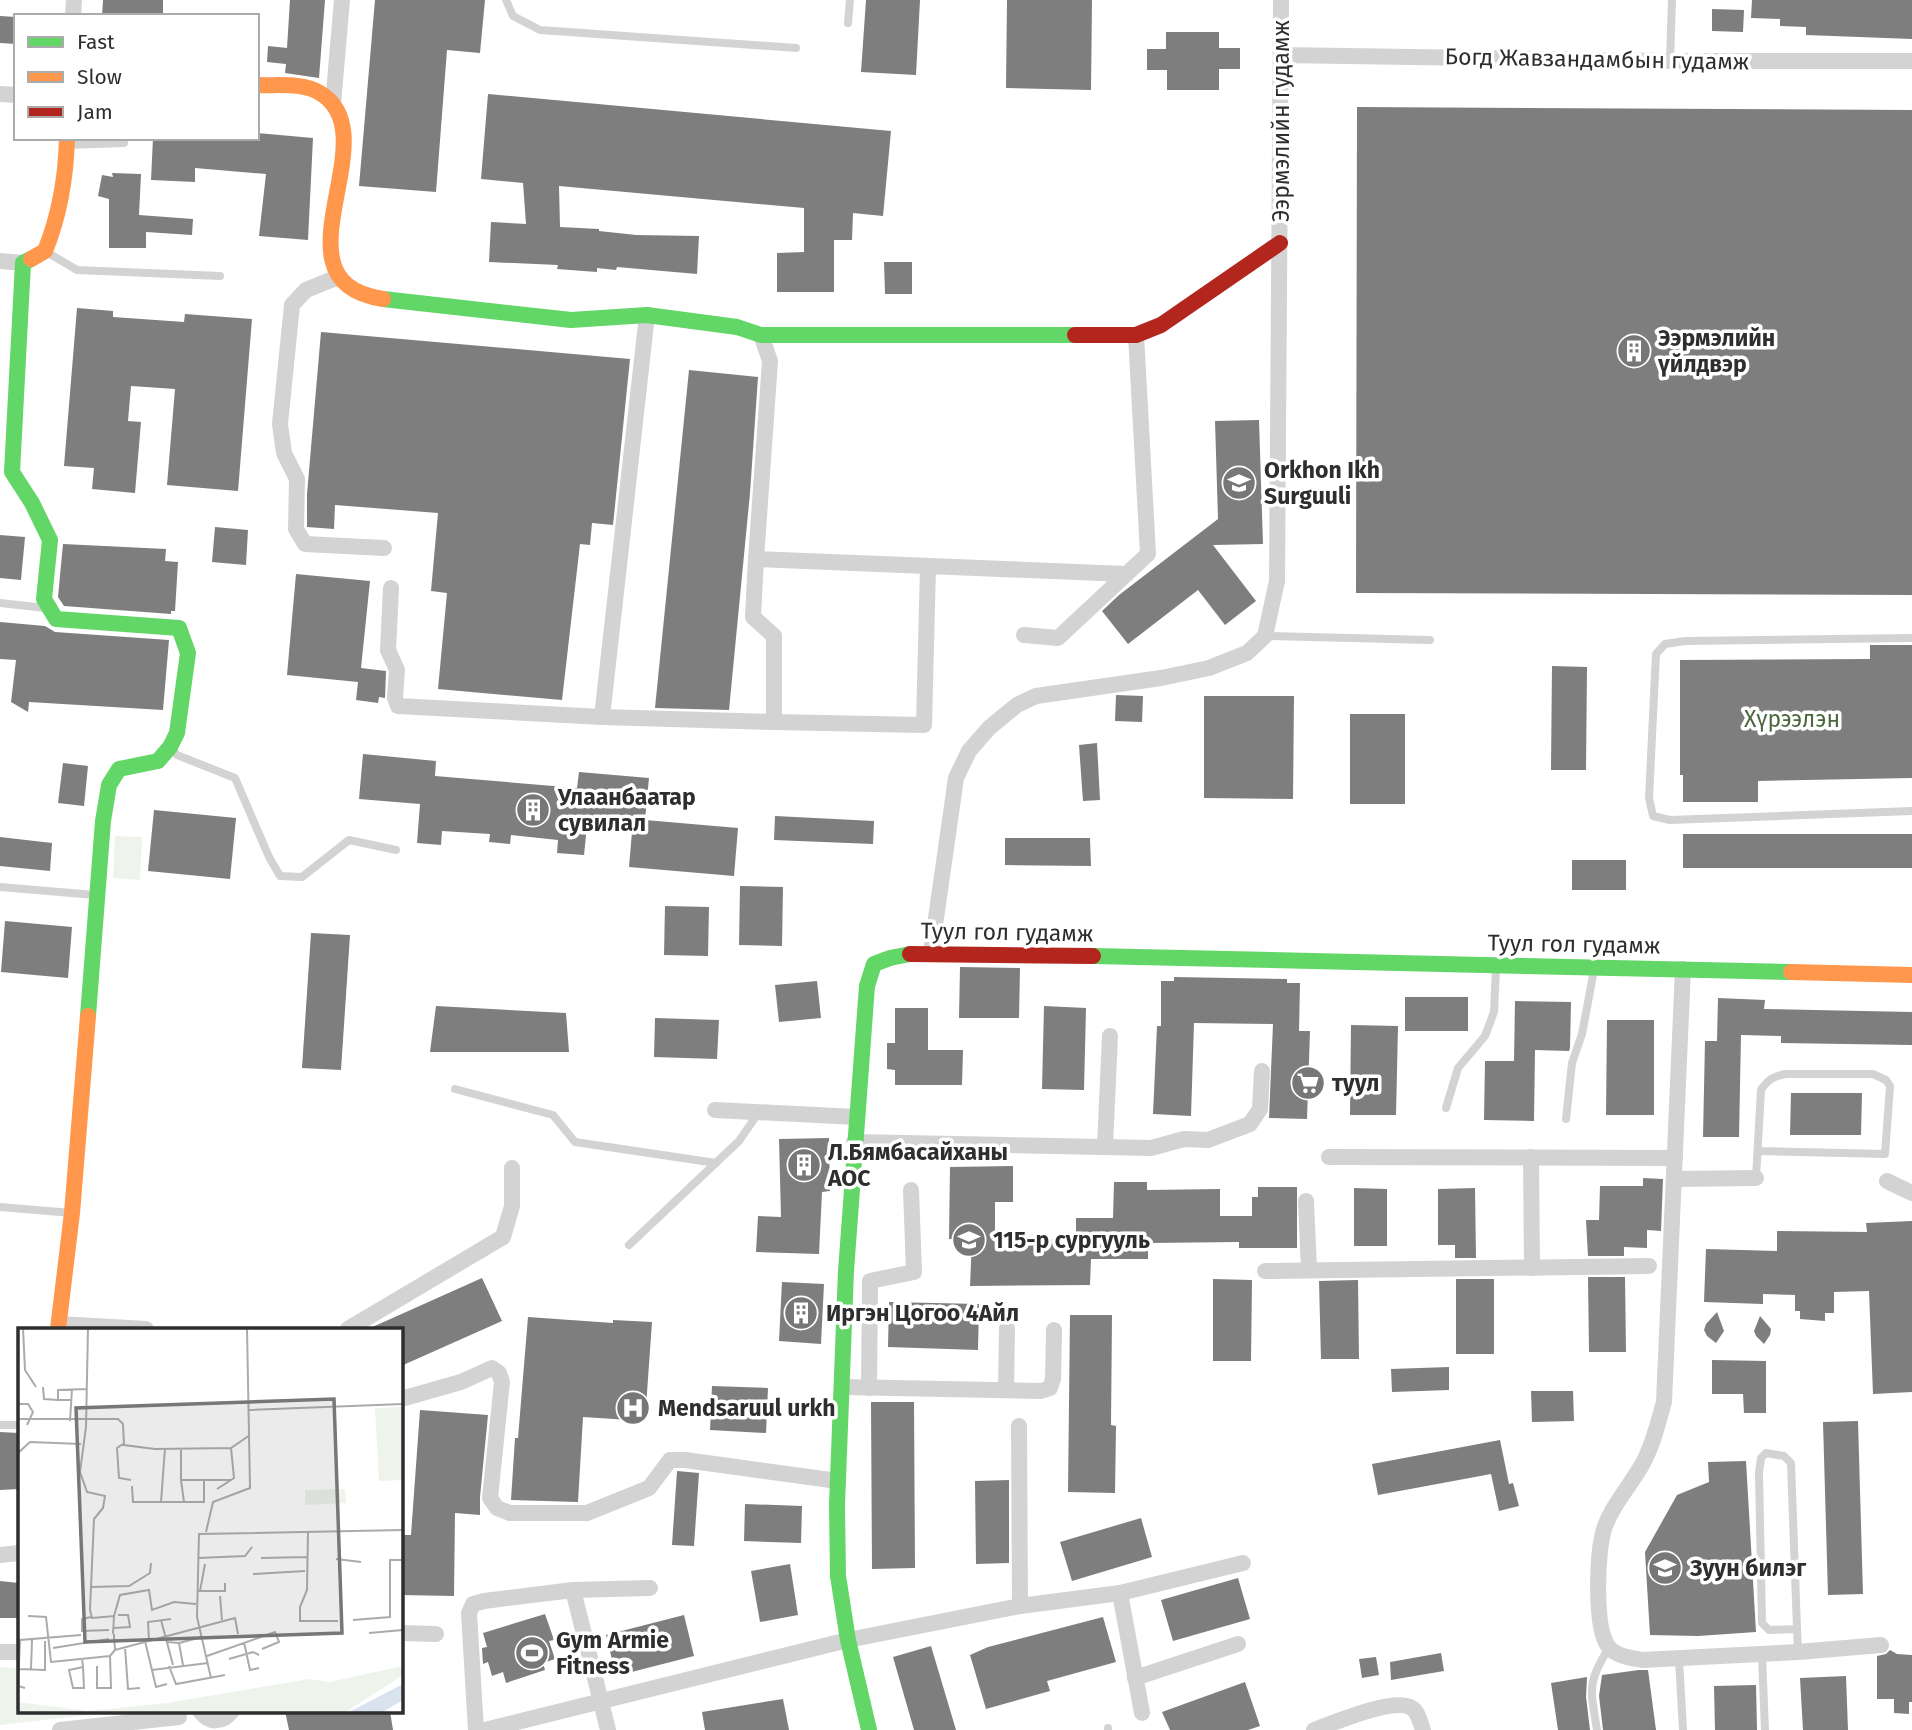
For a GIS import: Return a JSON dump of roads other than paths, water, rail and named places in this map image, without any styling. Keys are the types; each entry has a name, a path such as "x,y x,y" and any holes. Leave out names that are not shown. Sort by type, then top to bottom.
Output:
{"street":[{"path":"333,104 342,0"},
{"name":"Ээрмэлийн гудамж","path":"1265,636 1277,581 1282,0"},
{"name":"Богд Жавзандамбын гудамж","path":"1281,55 1670,61 1912,61"},
{"path":"259,85 308,89 322,93 333,104 344,128 331,243 332,263 338,277 346,286 359,294 379,299 571,320 647,315 737,327 761,335 1136,335 1161,325 1280,243"},
{"path":"0,261 23,263 45,251 61,207 67,141"},
{"path":"23,263 12,472 32,503 50,540 44,599 56,619 179,628 188,653 177,733 170,747 158,761 119,769 109,785 103,821 72,1213 59,1327 102,1328"},
{"path":"338,277 306,290 292,305 280,424 284,453 297,479 296,530 305,544 384,548"},
{"path":"602,717 647,315"},
{"path":"761,335 770,361 753,617 774,636 774,722"},
{"path":"1024,635 1058,638 1148,554 1136,335"},
{"path":"756,559 1126,574"},
{"path":"391,588 388,650 397,670 394,698 398,706 602,717 924,725 928,566"},
{"path":"931,953 956,778 969,751 989,728 1017,705 1036,696 1161,678 1209,668 1247,653 1265,636"},
{"name":"Туул гол гудамж","path":"863,1729 838,1576 838,1481 854,1142 867,986 874,964 886,957 931,953 1912,975"},
{"path":"1683,969 1664,1402 1655,1436 1644,1462 1604,1528 1598,1570 1604,1637 1609,1648 1626,1658 1642,1660 1881,1645"},
{"path":"1105,1146 1110,1036"},
{"path":"854,1142 1151,1148 1184,1139 1209,1140 1250,1124 1259,1109 1262,1071"},
{"path":"715,1110 857,1117"},
{"path":"1329,1157 1675,1158"},
{"path":"1531,1157 1532,1268"},
{"path":"350,1328 503,1237 512,1206 512,1168"},
{"path":"1675,1179 1756,1178"},
{"path":"1887,1181 1912,1194"},
{"path":"869,1388 870,1281 914,1272 911,1190"},
{"path":"1306,1201 1309,1270"},
{"path":"1265,1271 1649,1266"},
{"path":"1006,1389 1007,1328"},
{"path":"844,1387 1041,1391 1050,1388 1053,1379 1054,1330"},
{"path":"402,1399 461,1382 492,1368 499,1373 502,1382 490,1498 497,1508 510,1513 587,1513 649,1488 670,1461 685,1460 838,1481"},
{"path":"1019,1426 1020,1606"},
{"path":"0,1555 18,1553"},
{"path":"485,1730 848,1640 1020,1606 1120,1593 1243,1563"},
{"path":"475,1730 469,1613 473,1604 573,1590 650,1588"},
{"path":"573,1590 608,1730"},
{"path":"1120,1593 1142,1713"},
{"path":"402,1633 436,1634"},
{"path":"1135,1678 1238,1644"},
{"path":"0,1652 18,1652"},
{"path":"1314,1730 1396,1704 1412,1707 1423,1730"},
{"path":"201,1712 216,1726 231,1712"},
{"path":"60,1730 178,1717"}],"lane":[{"path":"506,0 513,16 540,30 796,48"},
{"path":"848,23 850,0"},
{"path":"1670,61 1672,0"},
{"path":"67,141 124,144"},
{"path":"45,251 77,270 220,276"},
{"path":"0,603 48,608"},
{"path":"1265,636 1430,640"},
{"path":"1912,638 1685,641 1665,644 1656,654 1649,798 1653,816 1670,820 1912,811"},
{"path":"170,747 177,755 235,778 269,858 280,876 302,877 349,840 396,850"},
{"path":"0,887 97,895"},
{"path":"1446,1108 1458,1068 1485,1037 1494,1012 1496,965"},
{"path":"1566,1119 1572,1063 1582,1034 1594,967"},
{"path":"1756,1178 1761,1090 1774,1076 1873,1074 1886,1080 1890,1086 1885,1154 1758,1151"},
{"path":"455,1089 553,1115 575,1143 716,1163"},
{"path":"629,1245 739,1141 759,1112"},
{"path":"0,1207 72,1213"},
{"path":"0,1425 18,1425"},
{"path":"1797,1629 1769,1630 1762,1623 1759,1473 1761,1458 1766,1453 1784,1456 1791,1463 1798,1652"},
{"path":"1597,1730 1590,1687 1595,1669 1609,1648"},
{"path":"1762,1654 1765,1730"},
{"path":"1679,1659 1683,1730"}],"place":[{"name":"Ээрмэлийн үйлдвэр","path":"1634,351"},
{"name":"Orkhon Ikh Surguuli","path":"1239,483"},
{"name":"Улаанбаатар сувилал","path":"533,810"},
{"name":"туул","path":"1308,1083"},
{"name":"Л.Бямбасайханы АОС","path":"804,1165"},
{"name":"115-р сургууль","path":"969,1240"},
{"name":"Иргэн Цогоо 4Айл","path":"801,1313"},
{"name":"Mendsaruul urkh","path":"633,1408"},
{"name":"Зуун билэг","path":"1665,1568"},
{"name":"Gym Armie Fitness","path":"532,1653"}],"park label":[{"name":"Хүрээлэн","path":"1792,719"}]}
